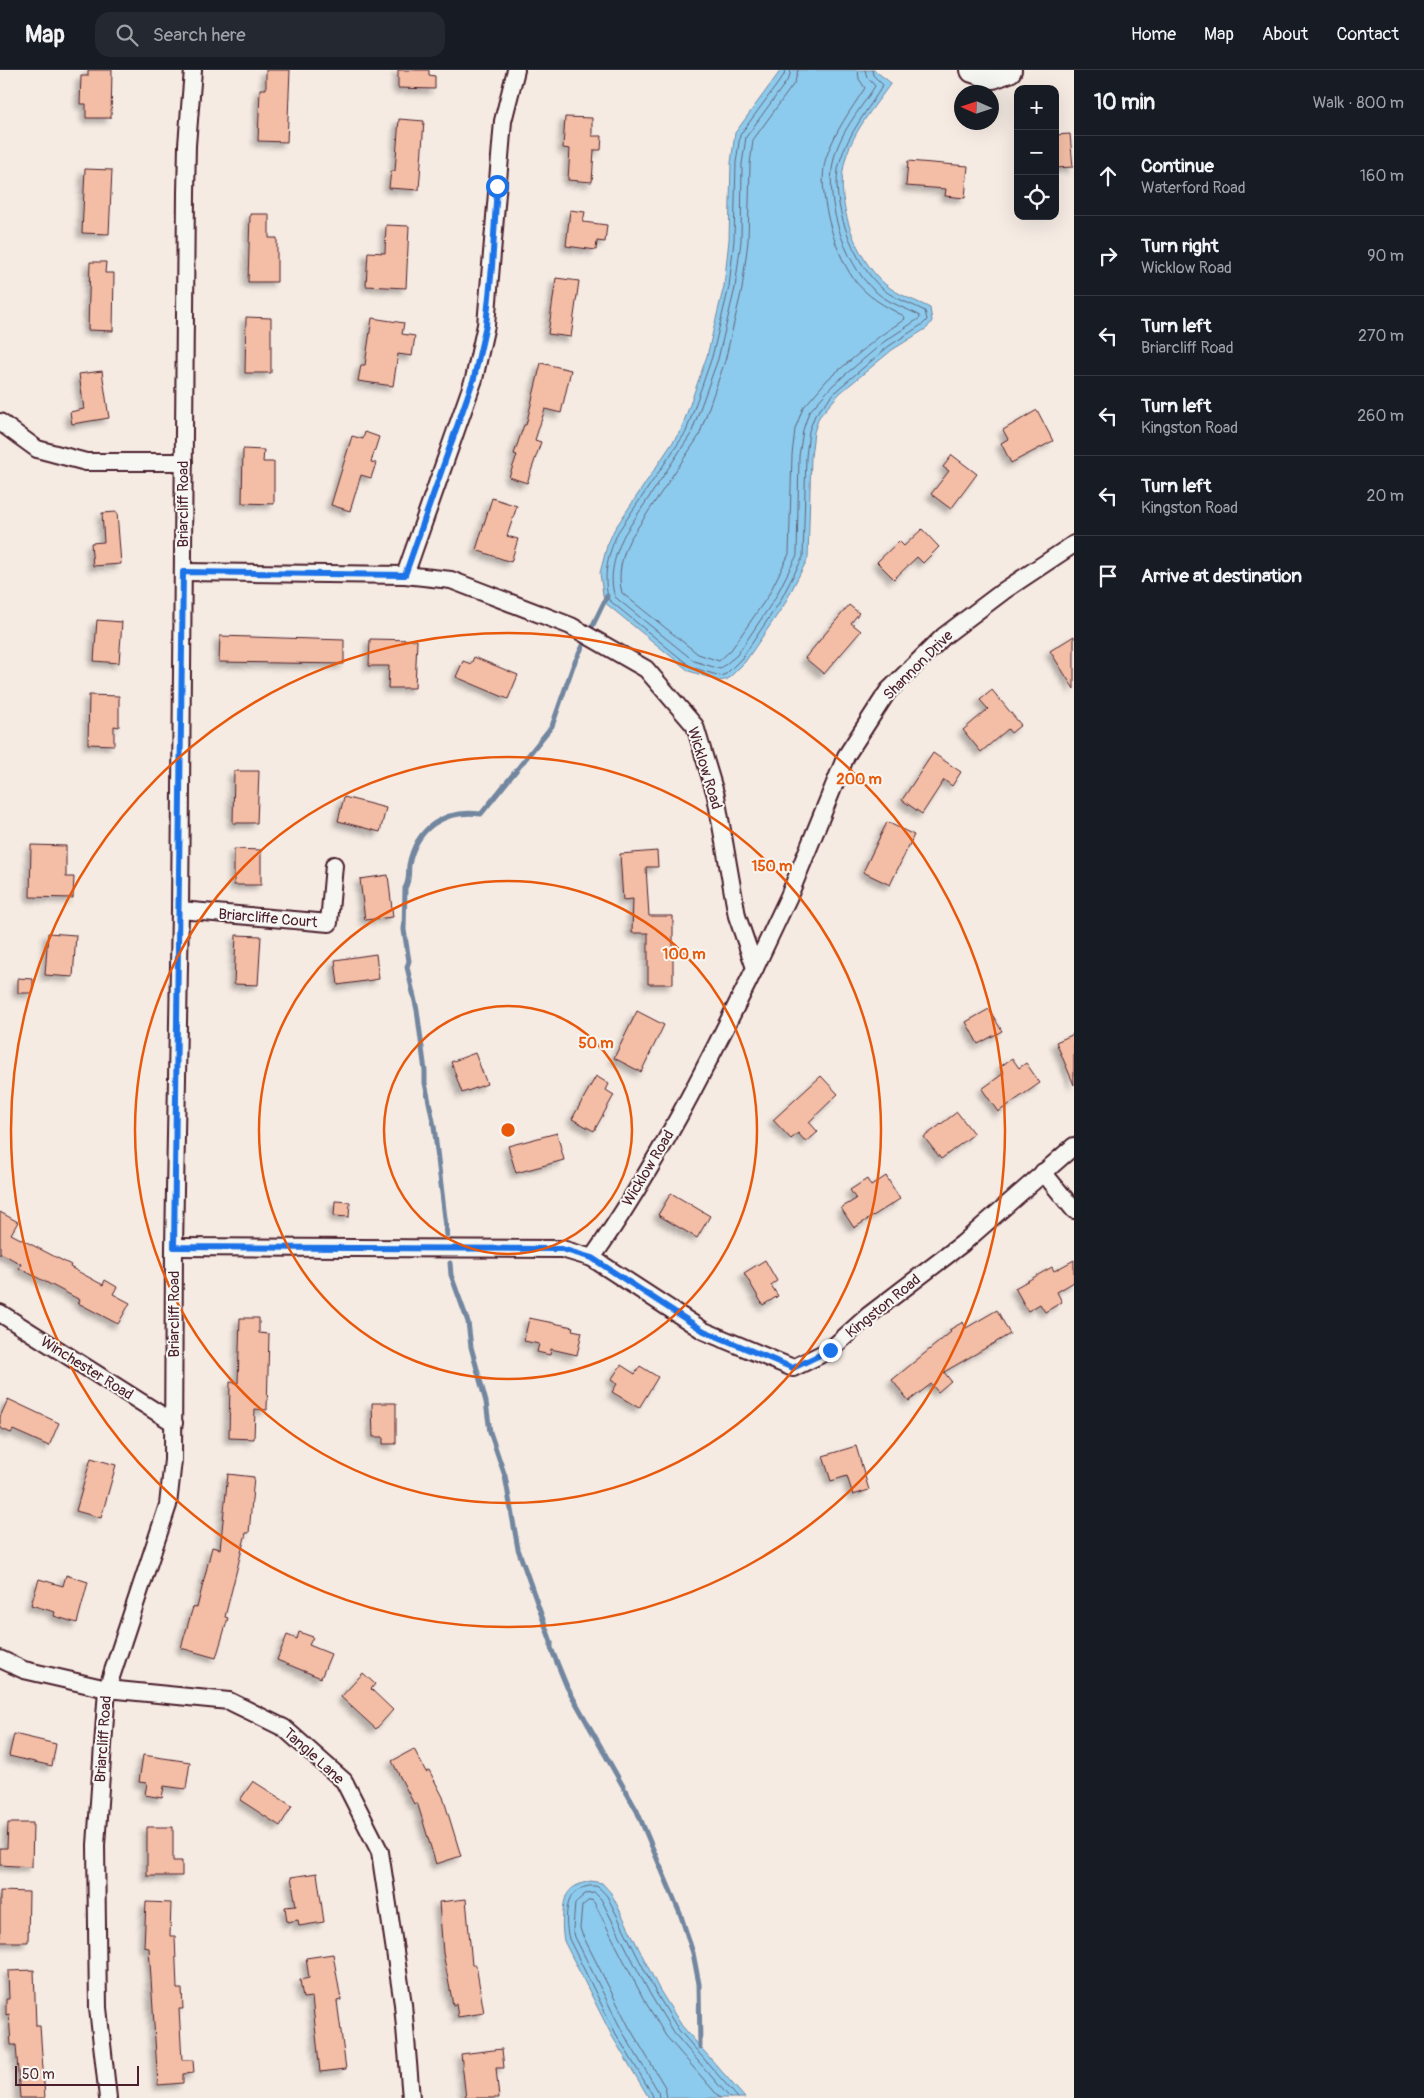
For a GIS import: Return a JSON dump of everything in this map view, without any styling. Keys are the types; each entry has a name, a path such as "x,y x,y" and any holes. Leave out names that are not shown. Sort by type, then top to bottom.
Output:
{"street":[{"name":"Briarcliff Road","path":"108,2098 98,2008 96,1845 107,1689 168,1505 173,1460 187,155 193,70"},
{"path":"405,575 474,378 486,325 503,121 516,70"},
{"path":"973,70 993,76 1009,70"},
{"path":"0,422 37,449 86,462 184,462"},
{"name":"Shannon Drive","path":"755,968 789,896 846,756 888,691 944,636 1005,590 1074,544"},
{"name":"Wicklow Road","path":"183,572 405,575 451,580 571,626 646,669 695,726 716,796 737,916 755,968 706,1068 614,1227 592,1258"},
{"name":"Briarcliffe Court","path":"180,910 329,922 334,865"},
{"name":"Kingston Road","path":"174,1247 562,1249 592,1258 704,1331 793,1368 830,1350 869,1315 962,1244 1074,1146"},
{"path":"1043,1172 1074,1210"},
{"name":"Winchester Road","path":"0,1314 174,1423"},
{"name":"Tangle Lane","path":"0,1659 24,1670 107,1689 229,1701 284,1728 344,1781 380,1852 403,2004 411,2098"}],"water":[{"path":"781,70 874,70 891,83 863,122 851,143 844,165 842,180 843,197 846,214 857,246 875,274 891,289 930,308 932,321 927,328 892,350 840,393 819,417 814,432 811,457 808,558 784,605 745,662 728,679 720,681 689,671 604,602 600,573 607,546 614,530 681,430 707,356 724,286 729,240 731,163 735,133"},
{"path":"591,1881 602,1883 611,1893 659,1989 682,2026 745,2098 649,2098 612,2036 564,1941 563,1917 567,1895 574,1887"}],"building":[{"path":"88,70 112,70 111,118 86,118 86,104 80,104 81,76 88,76"},
{"path":"266,70 290,70 287,142 258,141 260,89 266,89"},
{"path":"398,70 429,70 429,75 435,76 435,89 398,88"},
{"path":"565,117 592,118 592,136 602,136 601,150 594,150 592,182 568,180 570,149 563,148"},
{"path":"399,119 424,121 419,190 389,188 391,171 395,171"},
{"path":"1070,134 1073,167 1059,168 1059,135"},
{"path":"908,161 968,166 965,198 945,196 946,189 906,186"},
{"path":"85,169 112,170 109,234 82,233"},
{"path":"570,210 585,212 583,222 607,225 605,242 597,241 596,250 566,246"},
{"path":"250,214 269,214 269,238 277,238 277,282 248,282"},
{"path":"386,225 409,226 406,288 366,286 368,252 385,253"},
{"path":"90,262 106,262 105,273 114,273 113,331 88,330"},
{"path":"556,278 579,281 571,337 548,334"},
{"path":"246,317 271,318 271,373 245,373"},
{"path":"372,318 404,323 402,334 415,336 412,356 398,354 393,386 358,381 361,365 365,365"},
{"path":"541,363 571,370 561,413 545,409 535,440 541,442 527,483 509,477 517,455 514,454 524,425 526,425"},
{"path":"102,371 109,418 72,424 70,412 84,409 79,374"},
{"path":"1037,410 1053,441 1011,463 1001,443 1008,439 1003,430"},
{"path":"365,432 379,437 371,462 376,463 371,478 361,475 350,511 331,505 352,436 363,439"},
{"path":"243,449 264,450 263,462 274,462 274,504 242,503"},
{"path":"952,455 977,474 951,509 931,494 949,471 943,467"},
{"path":"492,498 517,506 507,536 518,539 511,562 476,550"},
{"path":"117,512 121,564 93,566 91,543 104,542 102,513"},
{"path":"922,529 939,547 923,563 917,557 894,579 877,562 899,541 904,546"},
{"path":"849,605 859,613 851,623 861,631 824,674 805,658"},
{"path":"97,620 122,622 119,663 94,661"},
{"path":"220,636 344,640 344,664 219,662"},
{"path":"1074,636 1074,689 1050,651"},
{"path":"370,639 417,640 415,688 388,688 389,666 369,666"},
{"path":"474,657 518,675 508,699 456,677 463,661 471,664"},
{"path":"992,690 1021,725 1011,733 1008,729 981,752 963,730 988,709 980,700"},
{"path":"89,695 119,696 119,727 114,726 114,745 88,744"},
{"path":"933,753 961,772 952,786 944,780 922,814 902,800"},
{"path":"234,771 259,771 257,823 233,823"},
{"path":"344,797 386,808 380,832 338,821"},
{"path":"887,822 914,835 890,885 863,872"},
{"path":"31,845 66,846 66,877 74,877 73,898 30,897"},
{"path":"234,849 261,850 261,885 234,885"},
{"path":"657,851 658,867 646,867 649,916 673,916 673,984 648,984 648,933 632,933 633,899 623,900 620,854"},
{"path":"388,875 393,917 365,920 360,879"},
{"path":"48,933 76,935 73,977 45,975"},
{"path":"236,935 261,936 258,985 234,984"},
{"path":"376,954 379,979 338,985 335,960"},
{"path":"18,978 33,979 33,993 18,993"},
{"path":"989,1009 1002,1031 978,1044 966,1022"},
{"path":"637,1011 664,1025 641,1072 614,1058"},
{"path":"1074,1034 1074,1085 1056,1042"},
{"path":"475,1053 487,1084 462,1093 451,1062"},
{"path":"1012,1058 1019,1068 1026,1063 1040,1083 998,1112 982,1089 1004,1073 1000,1067"},
{"path":"596,1076 609,1084 606,1090 614,1095 594,1131 572,1119"},
{"path":"821,1076 838,1094 809,1122 818,1132 806,1142 798,1133 791,1139 773,1120"},
{"path":"957,1112 974,1134 941,1159 924,1137"},
{"path":"557,1133 564,1160 516,1173 508,1146"},
{"path":"886,1176 900,1199 854,1228 841,1208 856,1199 850,1190 867,1179 871,1186"},
{"path":"671,1193 710,1216 697,1238 658,1215"},
{"path":"335,1201 350,1202 349,1217 334,1216"},
{"path":"0,1212 18,1222 11,1234 71,1265 70,1267 103,1285 105,1280 117,1287 113,1294 130,1303 118,1324 78,1303 80,1300 19,1268 21,1264 1,1253 0,1255"},
{"path":"765,1260 777,1281 771,1285 778,1296 763,1305 744,1273"},
{"path":"1074,1260 1074,1282 1057,1292 1062,1302 1045,1312 1040,1304 1028,1311 1015,1288 1052,1267 1054,1271"},
{"path":"997,1310 1010,1334 944,1372 951,1381 938,1392 931,1384 909,1401 892,1380 951,1332 949,1330 963,1322 966,1328"},
{"path":"240,1318 259,1318 259,1333 269,1334 267,1410 255,1409 254,1439 229,1438 230,1382 238,1383"},
{"path":"529,1318 573,1327 572,1330 582,1332 577,1355 551,1349 550,1355 537,1352 539,1344 524,1341"},
{"path":"621,1365 635,1374 640,1366 658,1377 639,1408 612,1392 617,1384 611,1380"},
{"path":"8,1399 59,1423 49,1446 13,1430 11,1433 0,1428 0,1417"},
{"path":"372,1403 396,1403 396,1444 383,1444 383,1437 373,1437"},
{"path":"856,1446 869,1490 853,1495 847,1476 831,1481 823,1456"},
{"path":"91,1458 116,1465 101,1518 76,1511"},
{"path":"228,1474 254,1477 249,1533 246,1533 225,1617 228,1618 216,1658 181,1648 193,1607 197,1608 212,1547 220,1549"},
{"path":"66,1575 88,1582 77,1623 54,1616 55,1612 31,1605 39,1579 63,1586"},
{"path":"299,1632 313,1637 309,1645 331,1654 321,1678 277,1660 287,1635 297,1639"},
{"path":"363,1673 375,1684 371,1689 393,1710 376,1729 341,1697"},
{"path":"14,1734 56,1744 52,1766 9,1756"},
{"path":"414,1749 426,1772 429,1770 443,1797 461,1856 436,1864 417,1802 414,1804 392,1761"},
{"path":"143,1755 190,1762 186,1789 164,1786 162,1798 145,1795 147,1783 139,1782"},
{"path":"253,1781 292,1806 280,1826 240,1800"},
{"path":"8,1823 33,1823 32,1867 0,1865 0,1848 7,1848"},
{"path":"147,1827 173,1827 173,1861 182,1861 182,1876 147,1876"},
{"path":"317,1873 324,1922 299,1926 298,1920 287,1922 285,1907 296,1906 291,1877"},
{"path":"0,1891 29,1892 28,1942 0,1942"},
{"path":"466,1899 472,1965 476,1965 484,2013 458,2017 456,2004 453,2005 443,1953 439,1902"},
{"path":"146,1902 171,1903 170,1936 175,1936 177,1989 182,1989 183,2009 179,2009 182,2060 193,2060 194,2073 183,2074 183,2083 158,2085 149,1948 144,1947"},
{"path":"333,1954 341,2000 337,2001 346,2069 320,2072 312,1997 303,1998 300,1980 309,1978 306,1958"},
{"path":"34,1970 36,2026 40,2026 45,2098 20,2098 16,2045 11,2045 9,2014 6,2015 6,1999 9,1999 8,1971"},
{"path":"502,2049 504,2068 496,2068 499,2098 466,2098 461,2054"}],"waterway":[{"path":"447,1235 434,1126 425,1083 417,1010 407,967 409,961 404,930 405,888 409,865 418,841 425,831 434,824 444,818 455,815 481,814 552,726 573,666 607,596"},
{"path":"450,1263 451,1275 468,1322 471,1347 486,1402 490,1432 505,1476 518,1549 551,1642 551,1648 567,1687 637,1811 681,1916 693,1953 699,1984 700,2047"}],"route":[{"path":"497,186 486,325 474,378 405,575 338,576 183,572 180,910 174,1247 562,1249 592,1258 704,1331 793,1368 830,1350"}]}
